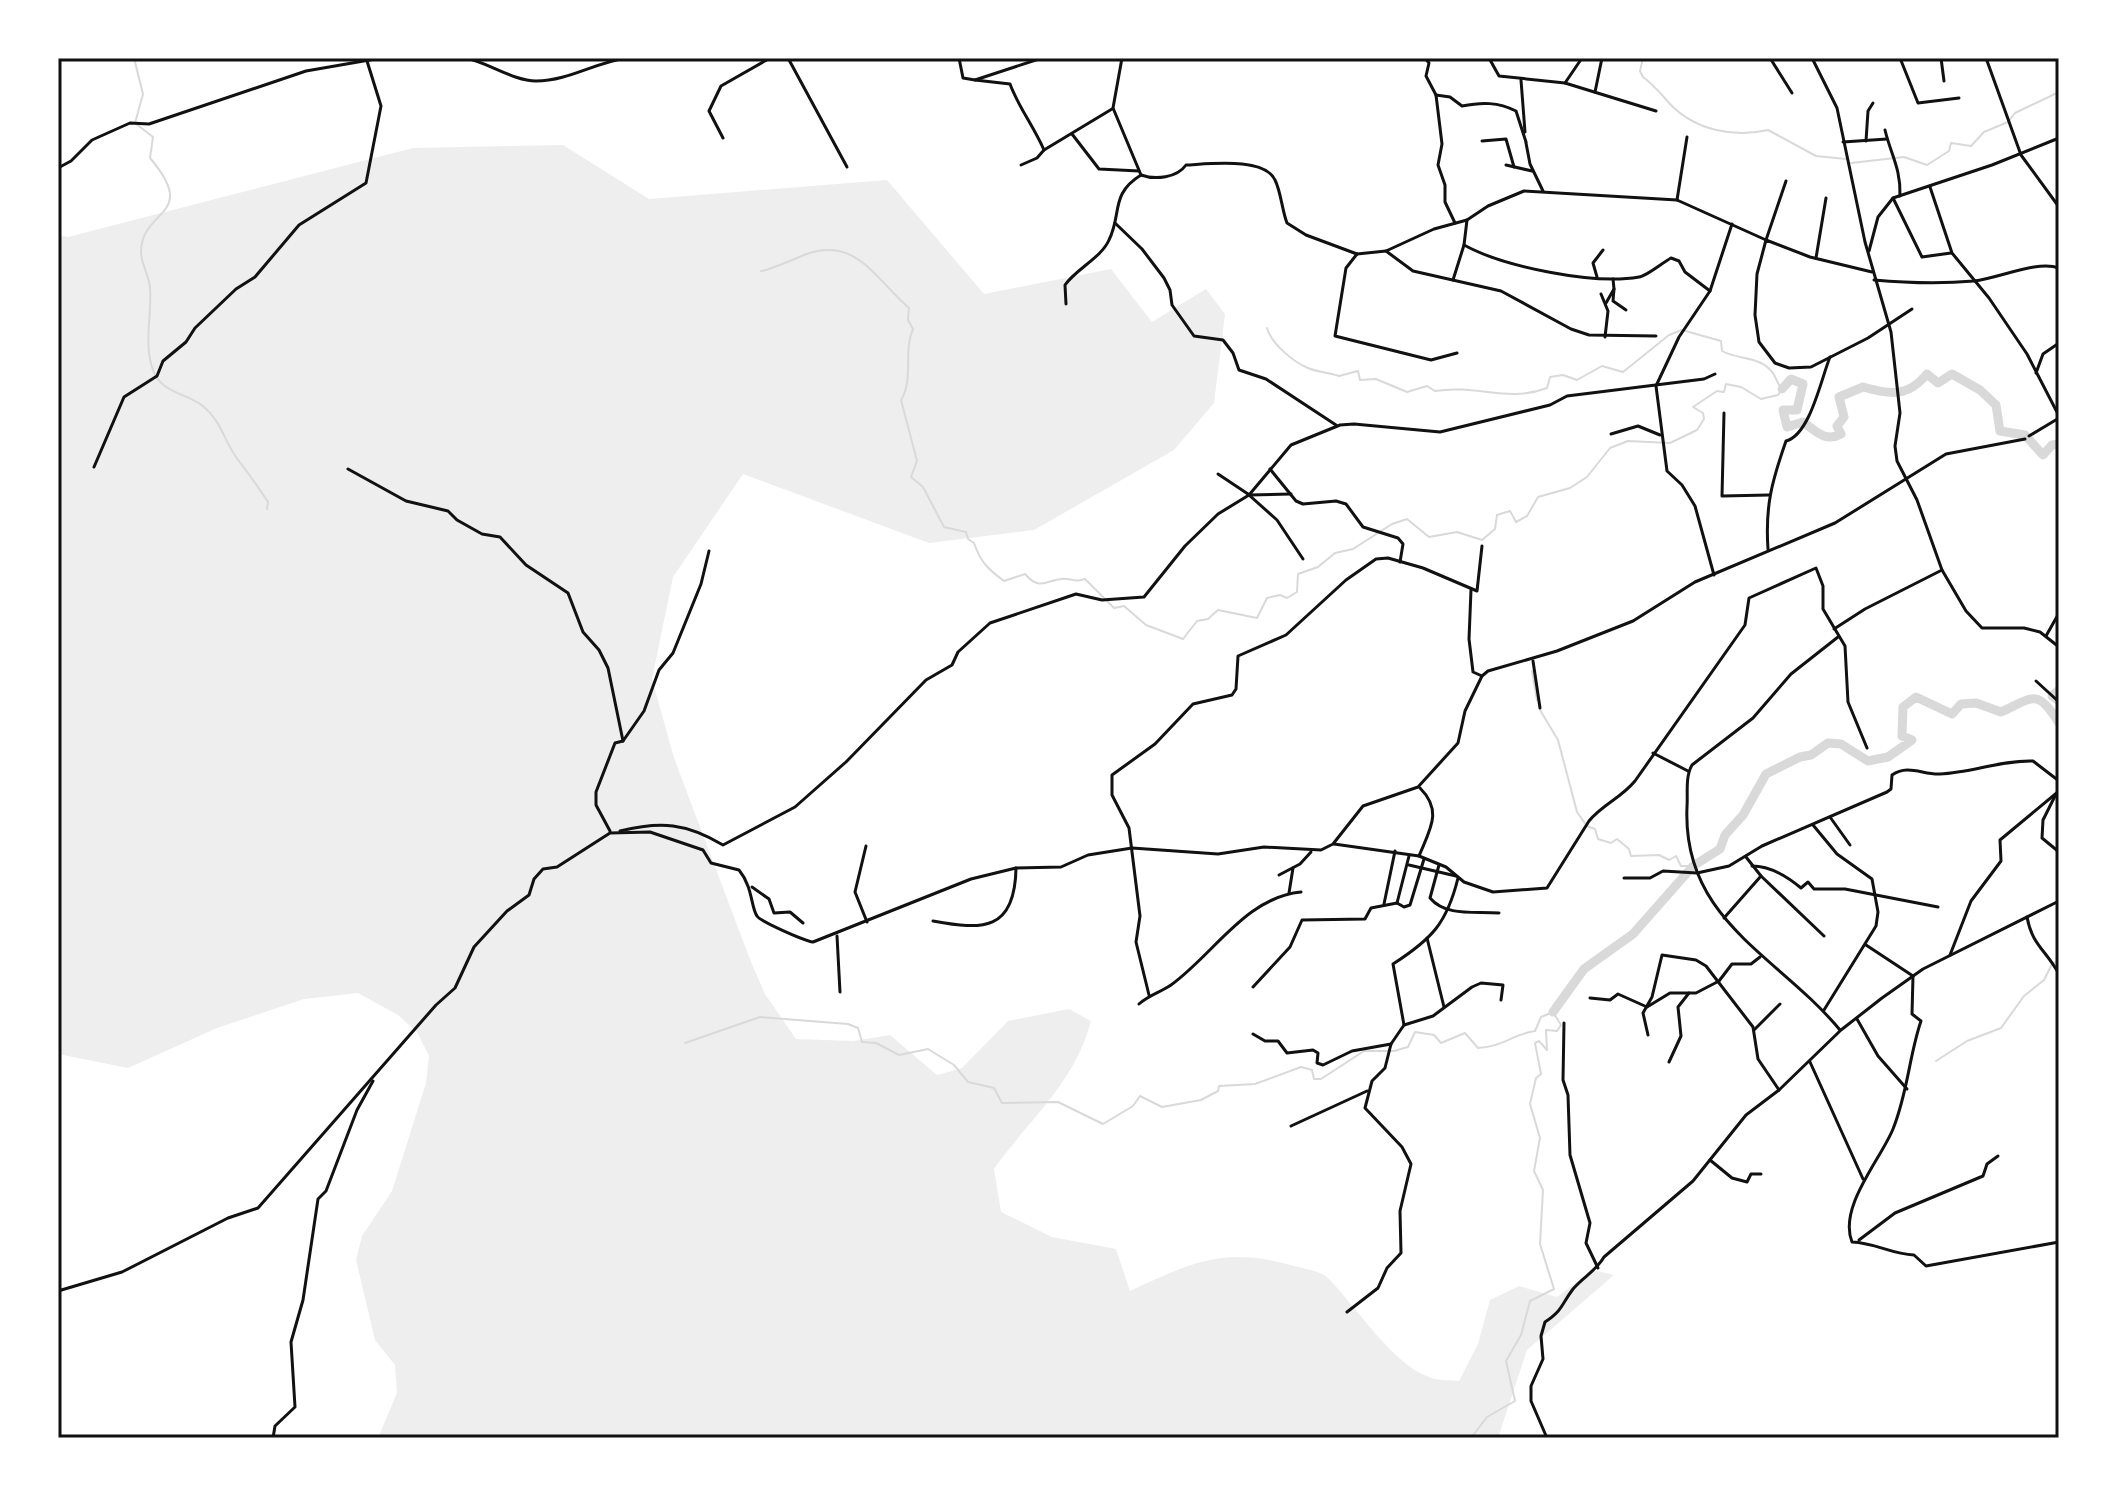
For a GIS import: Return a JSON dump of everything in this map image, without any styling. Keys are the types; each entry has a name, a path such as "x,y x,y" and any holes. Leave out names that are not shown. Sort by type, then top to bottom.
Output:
{"street":[{"path":"58,168 71,161 92,140 130,123 149,124 306,71 381,58"},
{"path":"465,58 538,81 572,76 600,63 626,58"},
{"path":"723,138 709,111 715,94 770,58"},
{"path":"788,58 847,167"},
{"path":"959,58 963,78 1010,84 1015,100 1025,110 1044,150"},
{"path":"975,80 1042,58"},
{"path":"1122,58 1113,108 1140,173"},
{"path":"1425,58 1429,63 1426,76 1436,95 1443,154 1438,165 1445,185 1445,202 1455,223"},
{"path":"1489,58 1495,74 1521,80 1565,83 1656,111"},
{"path":"1565,83 1582,58"},
{"path":"1595,92 1602,58"},
{"path":"1770,58 1792,93"},
{"path":"1812,58 1837,108 1844,153 1872,272 1889,323 1900,398 1895,452 1942,570 1966,611 1982,628 2024,628 2046,636 2059,647"},
{"path":"1900,58 1918,103 1959,98"},
{"path":"1941,58 1944,81"},
{"path":"1986,58 2021,155 2059,207"},
{"path":"94,467 124,397 157,376 163,361 186,342 195,328 236,289 255,277 299,225 366,183 381,106 367,61"},
{"path":"1521,80 1526,142"},
{"path":"1436,95 1450,97 1462,106 1497,102 1516,111 1533,171 1543,191"},
{"path":"1866,141 1873,103"},
{"path":"1021,165 1037,158 1044,150 1113,108"},
{"path":"1885,130 1901,171 1900,196"},
{"path":"1072,134 1099,169 1140,173 1155,179 1183,170 1186,165 1236,166 1250,163 1275,179 1287,223 1306,235 1357,254 1386,251 1434,229 1467,220 1508,196 1543,191 1677,200 1766,240 1816,258 1872,272"},
{"path":"1677,200 1687,137"},
{"path":"1868,253 1878,217 1893,198 2021,155 2059,138"},
{"path":"1482,141 1506,139 1514,167"},
{"path":"1842,142 1887,139"},
{"path":"1506,165 1533,171"},
{"path":"1066,304 1065,285 1109,241 1114,209 1127,186 1140,173"},
{"path":"1786,181 1766,240 1755,289 1759,342 1775,363 1789,368 1811,367 1868,338 1912,309"},
{"path":"1333,844 1363,806 1418,787 1458,743 1465,711 1482,676 1488,671 1533,659 1633,621 1714,575 1835,523 1946,454 2027,438 2059,417 2017,339 1952,253 1930,187"},
{"path":"1816,258 1826,198"},
{"path":"1893,198 1922,257 1952,253"},
{"path":"1453,281 1464,245 1467,220"},
{"path":"1113,222 1142,249 1164,278 1172,305 1194,336 1223,340 1233,353 1239,370 1266,379 1328,421 1340,425 1440,432 1550,405 1567,396 1704,379 1715,374"},
{"path":"1714,575 1695,506 1682,485 1670,477 1663,449 1656,386 1679,337 1710,291 1732,224"},
{"path":"1464,245 1525,267 1613,279 1640,277 1671,258 1679,261 1685,272 1710,291"},
{"path":"1597,277 1593,263 1603,250"},
{"path":"1386,251 1413,271 1501,291 1571,329 1605,337 1656,336"},
{"path":"1357,254 1346,268 1338,302 1335,336 1431,360 1457,353"},
{"path":"1874,280 1974,281 2016,274 2041,265 2059,268"},
{"path":"1613,279 1613,301 1626,310"},
{"path":"1605,337 1606,303 1614,289"},
{"path":"1601,294 1606,303"},
{"path":"2036,373 2046,350 2059,343"},
{"path":"1768,550 1769,495 1775,465 1786,441 1795,439 1803,429 1823,386 1830,357"},
{"path":"1724,413 1722,496 1769,495"},
{"path":"58,1291 122,1272 228,1218 258,1208 455,988 474,947 507,911 529,895 539,873 557,867 610,833 656,823 701,832 723,845 795,807 846,762 926,680 952,665 958,652 990,623 1076,594 1102,600 1144,597 1185,546 1218,514 1249,495 1282,452 1291,445 1340,425"},
{"path":"1611,434 1638,426 1662,437"},
{"path":"348,469 406,501 448,511 457,520 482,534 500,537 526,565 568,593 583,632 599,650 608,668 623,741"},
{"path":"1270,469 1303,504 1336,501 1346,504 1363,527 1398,538 1403,544 1400,562"},
{"path":"1218,474 1249,495 1277,520 1303,559"},
{"path":"1249,495 1291,494"},
{"path":"1149,995 1136,942 1140,916 1129,828 1112,795 1112,775 1155,744 1193,704 1232,695 1236,689 1238,656 1286,635 1365,566 1388,558 1477,591 1480,586 1482,546"},
{"path":"610,833 596,805 596,792 609,752 615,743 623,741 644,711 659,670 673,653 701,584 709,551"},
{"path":"1279,875 1312,852 1333,844 1421,857 1493,892 1547,888 1589,821 1596,812 1621,798 1745,625 1749,598 1816,568 1823,586 1823,609 1847,658 1848,702 1867,748"},
{"path":"1834,629 1865,609 1942,570"},
{"path":"1471,589 1469,651 1473,672 1482,676"},
{"path":"2046,636 2059,613"},
{"path":"1838,637 1791,674 1753,718 1688,771 1687,815 1692,859 1707,898 1760,957 1841,1030"},
{"path":"1533,659 1540,708"},
{"path":"2036,681 2059,702"},
{"path":"1653,753 1688,771"},
{"path":"1624,878 1650,878 1663,871 1697,872 1729,866 1762,846 1887,792 1891,789 1892,775 1909,769 1938,774 1983,765 2033,761 2059,781"},
{"path":"1253,987 1290,947 1302,920 1365,919 1371,908 1397,903 1404,907 1412,902 1421,857 1434,821 1434,809 1418,787"},
{"path":"2059,791 2043,820 2042,838 2059,852"},
{"path":"1950,955 1971,901 2001,861 2000,840 2059,791"},
{"path":"1830,817 1850,845"},
{"path":"1813,825 1837,854 1872,879 1878,918 1866,945 1823,1012"},
{"path":"610,833 650,832 703,850 711,863 733,866 750,886 769,899 774,913 790,912 803,923"},
{"path":"866,846 855,892 867,922"},
{"path":"750,886 755,914 766,924 805,941 837,935 971,879 1016,868 1061,867 1088,855 1132,848 1218,854 1237,854 1264,847 1312,852"},
{"path":"1384,904 1395,851"},
{"path":"1397,903 1409,854"},
{"path":"1746,857 1761,876 1824,936"},
{"path":"1407,865 1457,877"},
{"path":"1439,865 1430,898 1450,911 1499,913"},
{"path":"1752,866 1763,866 1788,877 1801,888 1808,882 1814,889 1845,889 1938,907"},
{"path":"933,921 974,929 988,925 1005,911 1014,891 1016,868"},
{"path":"1289,893 1293,868"},
{"path":"1724,918 1761,876"},
{"path":"1404,1025 1392,966 1427,938 1450,911 1457,877"},
{"path":"1139,1004 1149,995 1169,987 1260,905 1289,893 1301,892"},
{"path":"1547,1438 1531,1401 1531,1386 1543,1359 1541,1336 1545,1322 1564,1309 1574,1289 1598,1268 1604,1257 1693,1181 1740,1121 1779,1090 1841,1030 1913,976 2059,901"},
{"path":"2027,917 2033,942 2050,957 2059,974"},
{"path":"837,935 840,992"},
{"path":"1427,938 1444,1007"},
{"path":"1866,945 1913,976"},
{"path":"1648,1035 1643,1013 1662,955 1696,960 1719,981 1754,1030 1758,1059 1779,1090"},
{"path":"1647,1007 1670,993 1689,993 1719,981 1732,964 1751,964 1760,957"},
{"path":"1852,1242 1849,1235 1855,1201 1893,1130 1907,1089 1921,1021 1912,1014 1913,976"},
{"path":"1347,1312 1378,1288 1387,1268 1401,1253 1400,1211 1412,1170 1402,1147 1365,1108 1368,1090 1388,1059 1391,1046 1404,1025 1433,1016 1481,983 1503,985 1501,1000"},
{"path":"1669,1062 1681,1036 1678,1007 1689,993"},
{"path":"1590,998 1596,1002 1610,1000 1618,994 1647,1007"},
{"path":"1754,1030 1780,1004"},
{"path":"1857,1019 1878,1056 1907,1089"},
{"path":"1564,1023 1563,1080 1568,1095 1570,1155 1590,1223 1586,1243 1598,1268"},
{"path":"1253,1034 1265,1041 1278,1041 1287,1053 1313,1050 1318,1053 1317,1063 1323,1065 1352,1051 1391,1046"},
{"path":"1810,1062 1864,1181"},
{"path":"273,1438 275,1426 295,1407 291,1342 303,1300 318,1199 326,1191 373,1077"},
{"path":"1291,1126 1368,1090"},
{"path":"1852,1242 1861,1239 1895,1213 1983,1176 1987,1164 1998,1156"},
{"path":"1710,1160 1732,1178 1747,1182 1751,1174 1761,1174"},
{"path":"1852,1242 1875,1243 1898,1254 1914,1255 1926,1266 2059,1242"}],"shaded area":[{"path":"563,145 649,199 887,180 984,294 1111,269 1152,322 1206,289 1225,314 1214,403 1174,450 1034,530 929,543 743,474 673,577 652,679 674,758 751,962 765,994 796,1039 853,1041 890,1035 937,1075 962,1068 1008,1021 1069,1009 1091,1021 1063,1082 994,1169 1001,1212 1052,1237 1116,1249 1130,1291 1191,1265 1229,1257 1270,1260 1317,1272 1328,1278 1402,1361 1416,1371 1440,1380 1459,1381 1478,1344 1490,1300 1519,1286 1557,1297 1593,1270 1614,1275 1527,1350 1498,1438 378,1438 397,1393 395,1365 375,1340 356,1260 362,1236 392,1191 426,1083 429,1056 417,1032 398,1015 358,993 304,999 217,1028 128,1068 58,1054 58,235 68,237 413,148"}],"waterway":[{"path":"134,58 143,94 135,123 153,137 150,158 170,191 164,211 143,238 141,252 150,287 149,348 152,367 167,388 196,401 214,418 236,457 268,502 267,509"},
{"path":"1643,58 1640,71 1643,77 1680,113 1703,126 1741,133 1768,130 1816,156 1846,159"},
{"path":"1851,163 1904,157 1927,165 1949,151 1951,143 1971,146 1984,132 2008,122 2015,113 2059,92"},
{"path":"761,271 822,250 838,251 863,263 909,308 908,320 913,329 907,384 901,400 917,461 911,477 923,487 944,527 966,532 982,561 994,573 1004,581 1025,574 1041,584 1061,579 1085,579 1114,608 1124,606 1146,625 1183,639 1197,621 1208,619 1218,610 1257,618 1267,598 1280,595 1287,598 1297,592 1298,574 1318,567 1335,553 1353,549 1392,524 1407,519 1429,537 1457,532 1482,540 1495,529 1497,515 1510,511 1516,522 1527,516 1538,497 1570,488 1587,477 1610,448 1628,441 1670,443 1697,430 1704,419 1703,413 1693,407 1717,391 1724,392 1726,384 1741,387 1761,399 1778,395 1782,389 1773,374 1761,363 1722,351 1721,341 1682,330 1669,335 1623,372 1602,366 1577,380 1563,375 1550,377 1547,388 1519,394 1450,389 1435,391 1427,386 1407,392 1376,379 1360,380 1358,371 1339,376 1308,368 1283,351 1267,328"},
{"path":"1782,389 1791,379 1803,384 1797,410 1783,410 1787,427 1803,422 1830,437 1841,434 1837,426 1844,417 1839,397 1863,387 1898,392 1913,387 1927,374 1938,383 1952,374 1980,390 1996,405 2000,431 2025,435 2043,455 2052,445 2059,444"},
{"path":"1532,671 1537,700"},
{"path":"2059,690 2052,696 2059,701"},
{"path":"1553,1012 1584,969 1633,934 1693,866 1720,849 1725,835 1743,815 1766,774 1800,757 1811,755 1828,743 1841,744 1868,761 1888,757 1912,740 1902,736 1903,707 1916,697 1952,714 1961,704 1976,703 2001,712 2021,702 2040,700 2059,723"},
{"path":"1540,710 1558,740 1577,812 1587,826 1595,829 1598,839 1611,843 1617,839 1629,849 1631,856 1659,855 1669,860 1676,856 1681,866 1693,866"},
{"path":"1936,1061 1967,1041 2001,1028 2024,996 2044,980 2052,964 2059,960"},
{"path":"685,1043 760,1017 848,1024 858,1028 862,1042 876,1043 899,1055 928,1049 954,1065 968,1082 994,1088 1002,1103 1058,1102 1103,1124 1133,1106 1140,1096 1162,1107 1201,1100 1218,1091 1219,1086 1255,1084 1301,1067 1312,1070 1314,1079 1321,1079 1364,1051 1394,1051 1408,1047 1415,1032 1434,1035 1441,1043 1465,1033 1478,1048 1487,1047 1535,1031 1541,1017 1553,1012 1561,1025 1557,1031 1546,1030 1547,1050 1539,1041 1535,1043 1541,1074 1536,1078 1530,1104 1540,1138 1534,1171 1543,1190 1540,1244 1554,1289 1530,1301 1521,1335 1506,1361 1515,1401 1487,1417 1471,1438"}]}
